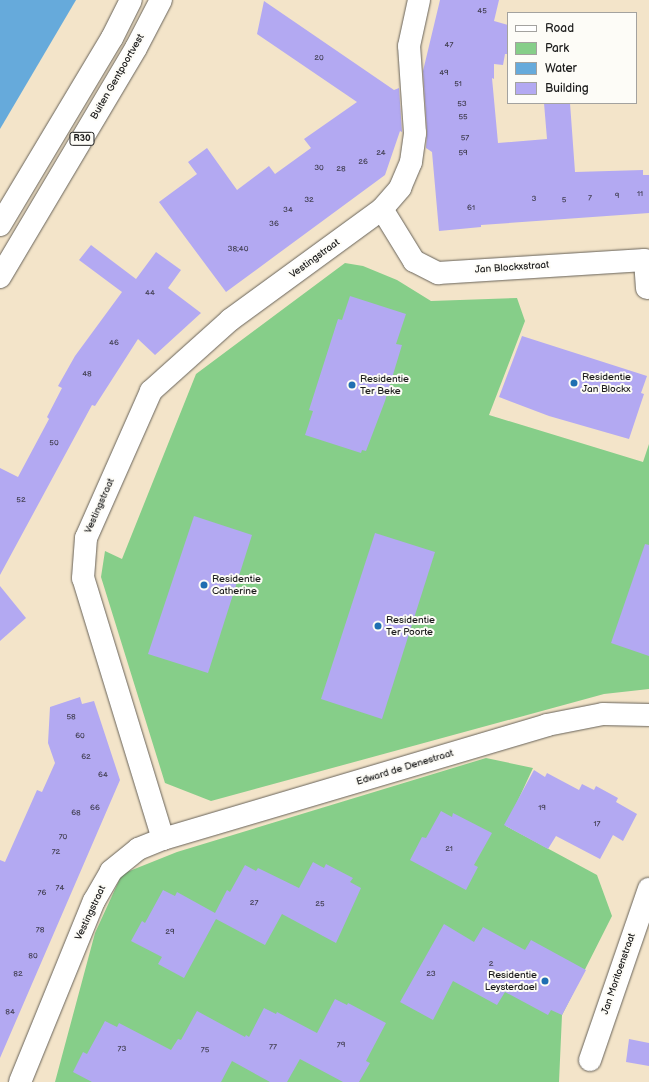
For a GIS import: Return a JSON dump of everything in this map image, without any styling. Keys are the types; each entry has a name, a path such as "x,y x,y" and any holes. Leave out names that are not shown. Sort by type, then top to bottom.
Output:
{"street":[{"name":"R30","path":"0,224 112,38 131,0"},
{"name":"Buiten Gentpoortvest","path":"0,277 136,48 160,0"},
{"name":"Vestingstraat","path":"20,1082 94,901 111,871 138,849 163,839 83,578 86,538 151,391 230,320 382,209 400,188 411,162 414,133 409,46 419,0"},
{"name":"Jan Blockxstraat","path":"382,209 414,260 438,273 645,260 647,288"},
{"name":"Edward de Denestraat","path":"163,839 547,725 602,714 649,715"},
{"name":"Jan Moritoenstraat","path":"590,1060 649,889"}],"green space":[{"path":"345,263 363,266 397,280 431,301 517,298 525,321 489,415 643,462 649,444 649,689 604,694 211,801 165,783 101,577 105,551 122,559 196,374"},
{"path":"486,758 533,768 506,826 597,875 612,916 562,1015 559,1082 55,1082 95,933 122,874 177,852"}],"water":[{"path":"0,0 76,0 0,129"}],"building":[{"path":"440,0 499,0 494,21 507,25 507,54 505,54 503,65 494,64 494,79 492,78 498,143 547,139 544,104 570,104 575,172 643,170 643,175 649,175 649,213 481,225 481,227 439,231 432,152 426,148 427,132 423,71"},
{"path":"264,1 394,90 399,88 402,132 400,131 385,175 226,292 159,202 197,174 188,162 207,148 237,190 269,166 275,174 311,148 304,139 357,102 257,34"},
{"path":"91,245 136,279 156,252 181,270 168,288 201,313 155,355 138,339 95,406 92,405 0,575 0,468 18,477 49,419 47,417 62,388 58,386 75,356 122,292 79,260"},
{"name":"Residentie Ter Beke","path":"350,296 406,314 396,344 402,345 385,401 366,451 362,450 361,453 305,435 313,411 309,410 338,319 342,320"},
{"name":"Residentie Jan Blockx","path":"522,336 647,376 641,393 644,394 629,439 549,416 499,397"},
{"name":"Residentie Catherine","path":"194,516 252,535 208,673 148,654"},
{"name":"Residentie Ter Poorte","path":"375,533 435,552 382,719 321,699"},
{"path":"645,544 649,545 649,656 611,643"},
{"path":"0,586 26,618 0,641"},
{"path":"80,697 82,704 94,701 120,780 0,1058 0,860 5,862 37,790 42,792 55,763 48,743 50,707"},
{"path":"534,770 545,777 547,773 579,790 582,784 594,790 596,786 618,798 616,802 637,814 623,841 613,835 600,859 556,836 548,849 504,825"},
{"path":"441,811 452,817 453,813 492,833 474,865 478,867 466,890 410,860 422,837 426,838"},
{"path":"313,862 324,868 326,864 353,878 350,882 361,888 336,943 282,914 265,945 216,919 184,978 158,964 162,957 131,941 142,921 145,923 163,890 175,896 177,892 215,913 227,890 230,892 245,865 256,871 258,868 299,888"},
{"path":"444,924 474,942 483,927 525,950 531,940 586,970 562,1015 551,1010 548,1015 505,992 497,1005 453,981 433,1020 400,1002"},
{"path":"335,999 347,1005 348,1003 386,1023 366,1061 370,1063 359,1082 343,1082 300,1059 287,1082 270,1082 232,1061 221,1082 92,1082 73,1072 83,1052 87,1054 105,1021 117,1027 119,1023 171,1050 178,1039 181,1040 197,1011 245,1037 246,1035 249,1037 264,1008 276,1014 277,1012 317,1033"},
{"path":"629,1039 649,1043 649,1066 626,1062"}],"place":[{"name":"Residentie Jan Blockx","path":"574,383"},
{"name":"Residentie Ter Beke","path":"352,385"},
{"name":"Residentie Catherine","path":"204,585"},
{"name":"Residentie Ter Poorte","path":"378,626"},
{"name":"Residentie Leysterdael","path":"545,981"}]}
